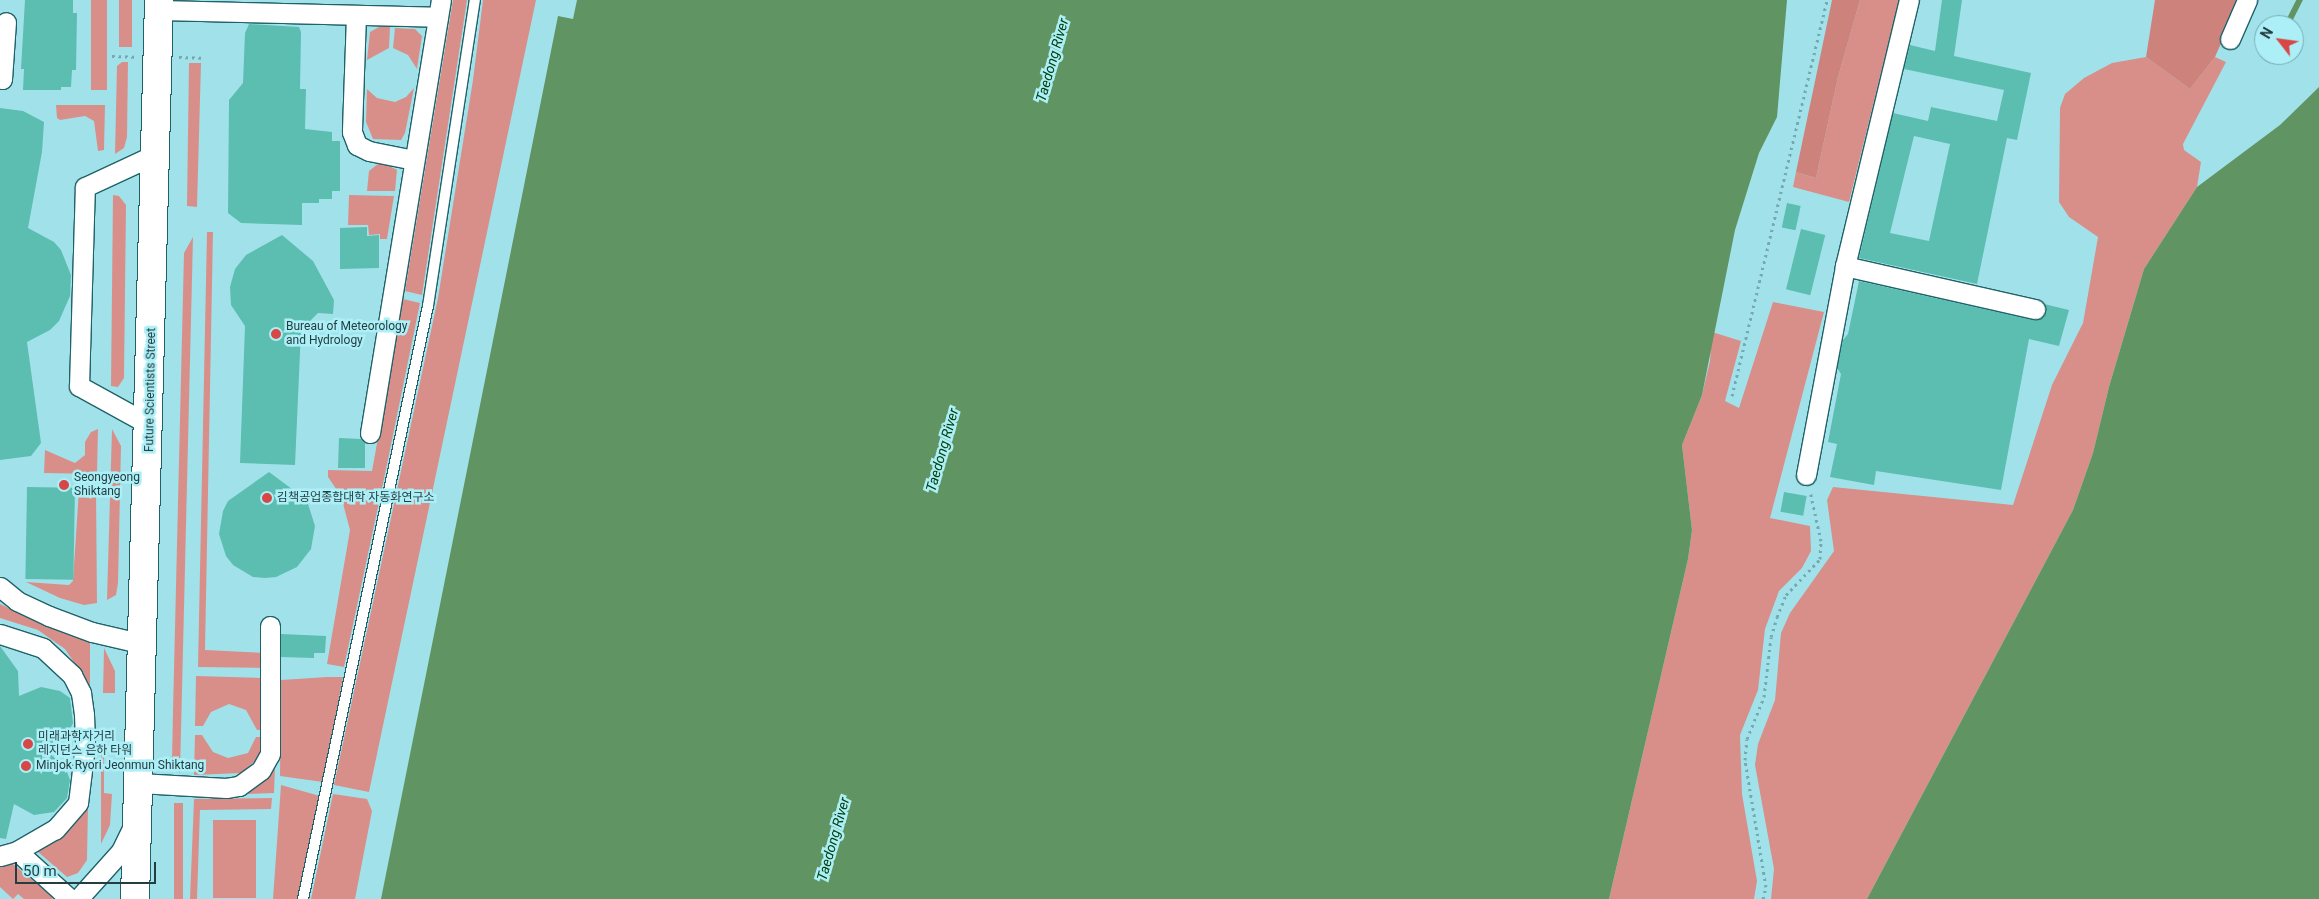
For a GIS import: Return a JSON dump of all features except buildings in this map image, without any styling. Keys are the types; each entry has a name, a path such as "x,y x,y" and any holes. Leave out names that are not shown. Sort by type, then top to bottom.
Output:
{"main road":[{"name":"Future Scientists Street","path":"135,899 150,425 159,5"}],"street":[{"path":"1806,475 1845,266 1909,0"},
{"path":"2230,40 2247,0"},
{"path":"159,5 356,15 439,9 370,433"},
{"path":"356,15 352,132 357,145 369,151 414,160"},
{"path":"0,78 2,79 6,22"},
{"path":"150,425 79,386 85,186 156,154"},
{"path":"1845,266 2036,309"},
{"path":"0,587 17,601 49,616 92,632 144,644"},
{"path":"139,783 226,788 239,786 261,770 270,754 270,626"},
{"path":"0,634 43,648 72,675 80,693 84,714 85,746 78,803 55,830 9,853 70,899"},
{"path":"78,899 121,851 138,816"}],"lane":[{"path":"303,899 428,306 475,0"}],"path":[{"path":"1732,396 1827,0"},
{"path":"1763,899 1766,887 1745,760 1747,739 1764,697 1776,617 1786,595 1820,559 1820,533 1806,475"}],"shaded area":[{"path":"91,0 107,0 107,90 91,90"},
{"path":"119,0 132,0 132,47 119,47"},
{"path":"453,0 467,0 422,295 405,291"},
{"path":"483,0 536,0 369,792 334,785 438,298 473,80"},
{"path":"1832,0 1860,0 1838,77 1816,178 1796,172"},
{"path":"1860,0 1899,0 1849,202 1793,187 1796,172 1816,178 1838,77"},
{"path":"2155,0 2240,0 2215,57 2190,89 2146,57"},
{"path":"379,27 390,27 389,48 367,60 370,32"},
{"path":"395,28 415,29 422,36 417,69 408,55 393,48"},
{"path":"2146,57 2190,89 2215,57 2226,62 2183,144 2184,150 2201,162 2197,187 2144,269 2109,387 2093,453 2073,510 1867,899 1771,899 1774,869 1755,765 1758,744 1775,700 1781,633 1790,613 1834,551 1827,500 1833,487 2013,505 2052,385 2083,323 2098,237 2069,217 2059,202 2060,108 2065,94 2084,78 2112,63"},
{"path":"122,62 128,62 127,137 124,148 115,154 117,66"},
{"path":"189,63 201,63 197,207 187,206"},
{"path":"414,88 405,133 401,140 373,139 366,122 367,89 377,98 395,102 406,97"},
{"path":"56,105 105,105 104,150 98,151 94,121 85,116 60,120 57,118"},
{"path":"378,164 386,164 397,170 395,191 367,191 369,171"},
{"path":"113,195 119,196 126,205 124,378 118,387 111,386"},
{"path":"349,195 394,196 387,239 380,239 380,234 369,235 368,225 348,225"},
{"path":"207,232 213,232 205,650 265,653 265,668 198,667"},
{"path":"193,237 180,773 172,761 184,253"},
{"path":"403,299 420,303 385,474 344,667 327,664 350,530 341,496 328,477 328,470 372,471"},
{"path":"1773,302 1824,312 1770,518 1810,526 1811,551 1802,568 1779,591 1765,629 1758,690 1740,735 1742,794 1757,881 1754,899 1609,899 1688,559 1692,530 1682,445 1702,395 1710,361 1712,332 1741,341 1725,401 1739,408"},
{"path":"98,429 97,474 44,473 45,450 75,463 85,455 85,442 91,432"},
{"path":"112,429 121,446 118,583 116,595 107,600"},
{"path":"88,485 96,487 97,603 84,605 60,598 26,582 69,585 73,581 79,489"},
{"path":"0,604 41,624 90,642 90,734 89,684 65,649 38,630 0,618"},
{"path":"104,648 115,671 115,693 103,693"},
{"path":"196,676 263,678 261,730 257,730 246,710 229,704 211,712 203,726 195,726"},
{"path":"343,677 323,782 280,776 281,680"},
{"path":"195,735 202,735 213,752 228,758 248,753 256,737 261,737 260,753 255,761 241,773 194,775"},
{"path":"101,751 104,751 104,793 112,794 110,825 101,844"},
{"path":"89,753 87,860 78,873 67,877 37,851 60,832"},
{"path":"275,767 274,793 247,794 267,779"},
{"path":"281,785 320,796 297,899 273,899"},
{"path":"333,794 367,799 372,811 355,899 311,899"},
{"path":"272,798 271,809 200,810 197,899 190,899 194,799"},
{"path":"174,803 183,803 183,899 174,899"},
{"path":"213,820 256,820 256,898 213,898"},
{"path":"8,860 52,896 52,899 24,899 18,894 13,899 0,887 0,861"}],"water":[{"name":"Taedong River","path":"577,0 1787,0 1777,117 1759,153 1735,230 1702,395 1682,445 1692,530 1688,559 1609,899 381,899 558,16 573,19"},
{"path":"2319,87 2319,899 1867,899 2073,510 2093,453 2109,387 2144,269 2197,187 2280,125"}],"waterway":[{"path":"2292,15 2300,0"}],"place":[{"name":"Bureau of Meteorology and Hydrology","path":"276,334"},
{"name":"Seongyeong Shiktang","path":"64,485"},
{"name":"김책공업종합대학 자동화연구소","path":"267,498"},
{"name":"미래과학자거리 레지던스 은하 타워","path":"28,744"},
{"name":"Minjok Ryori Jeonmun Shiktang","path":"26,766"}]}
